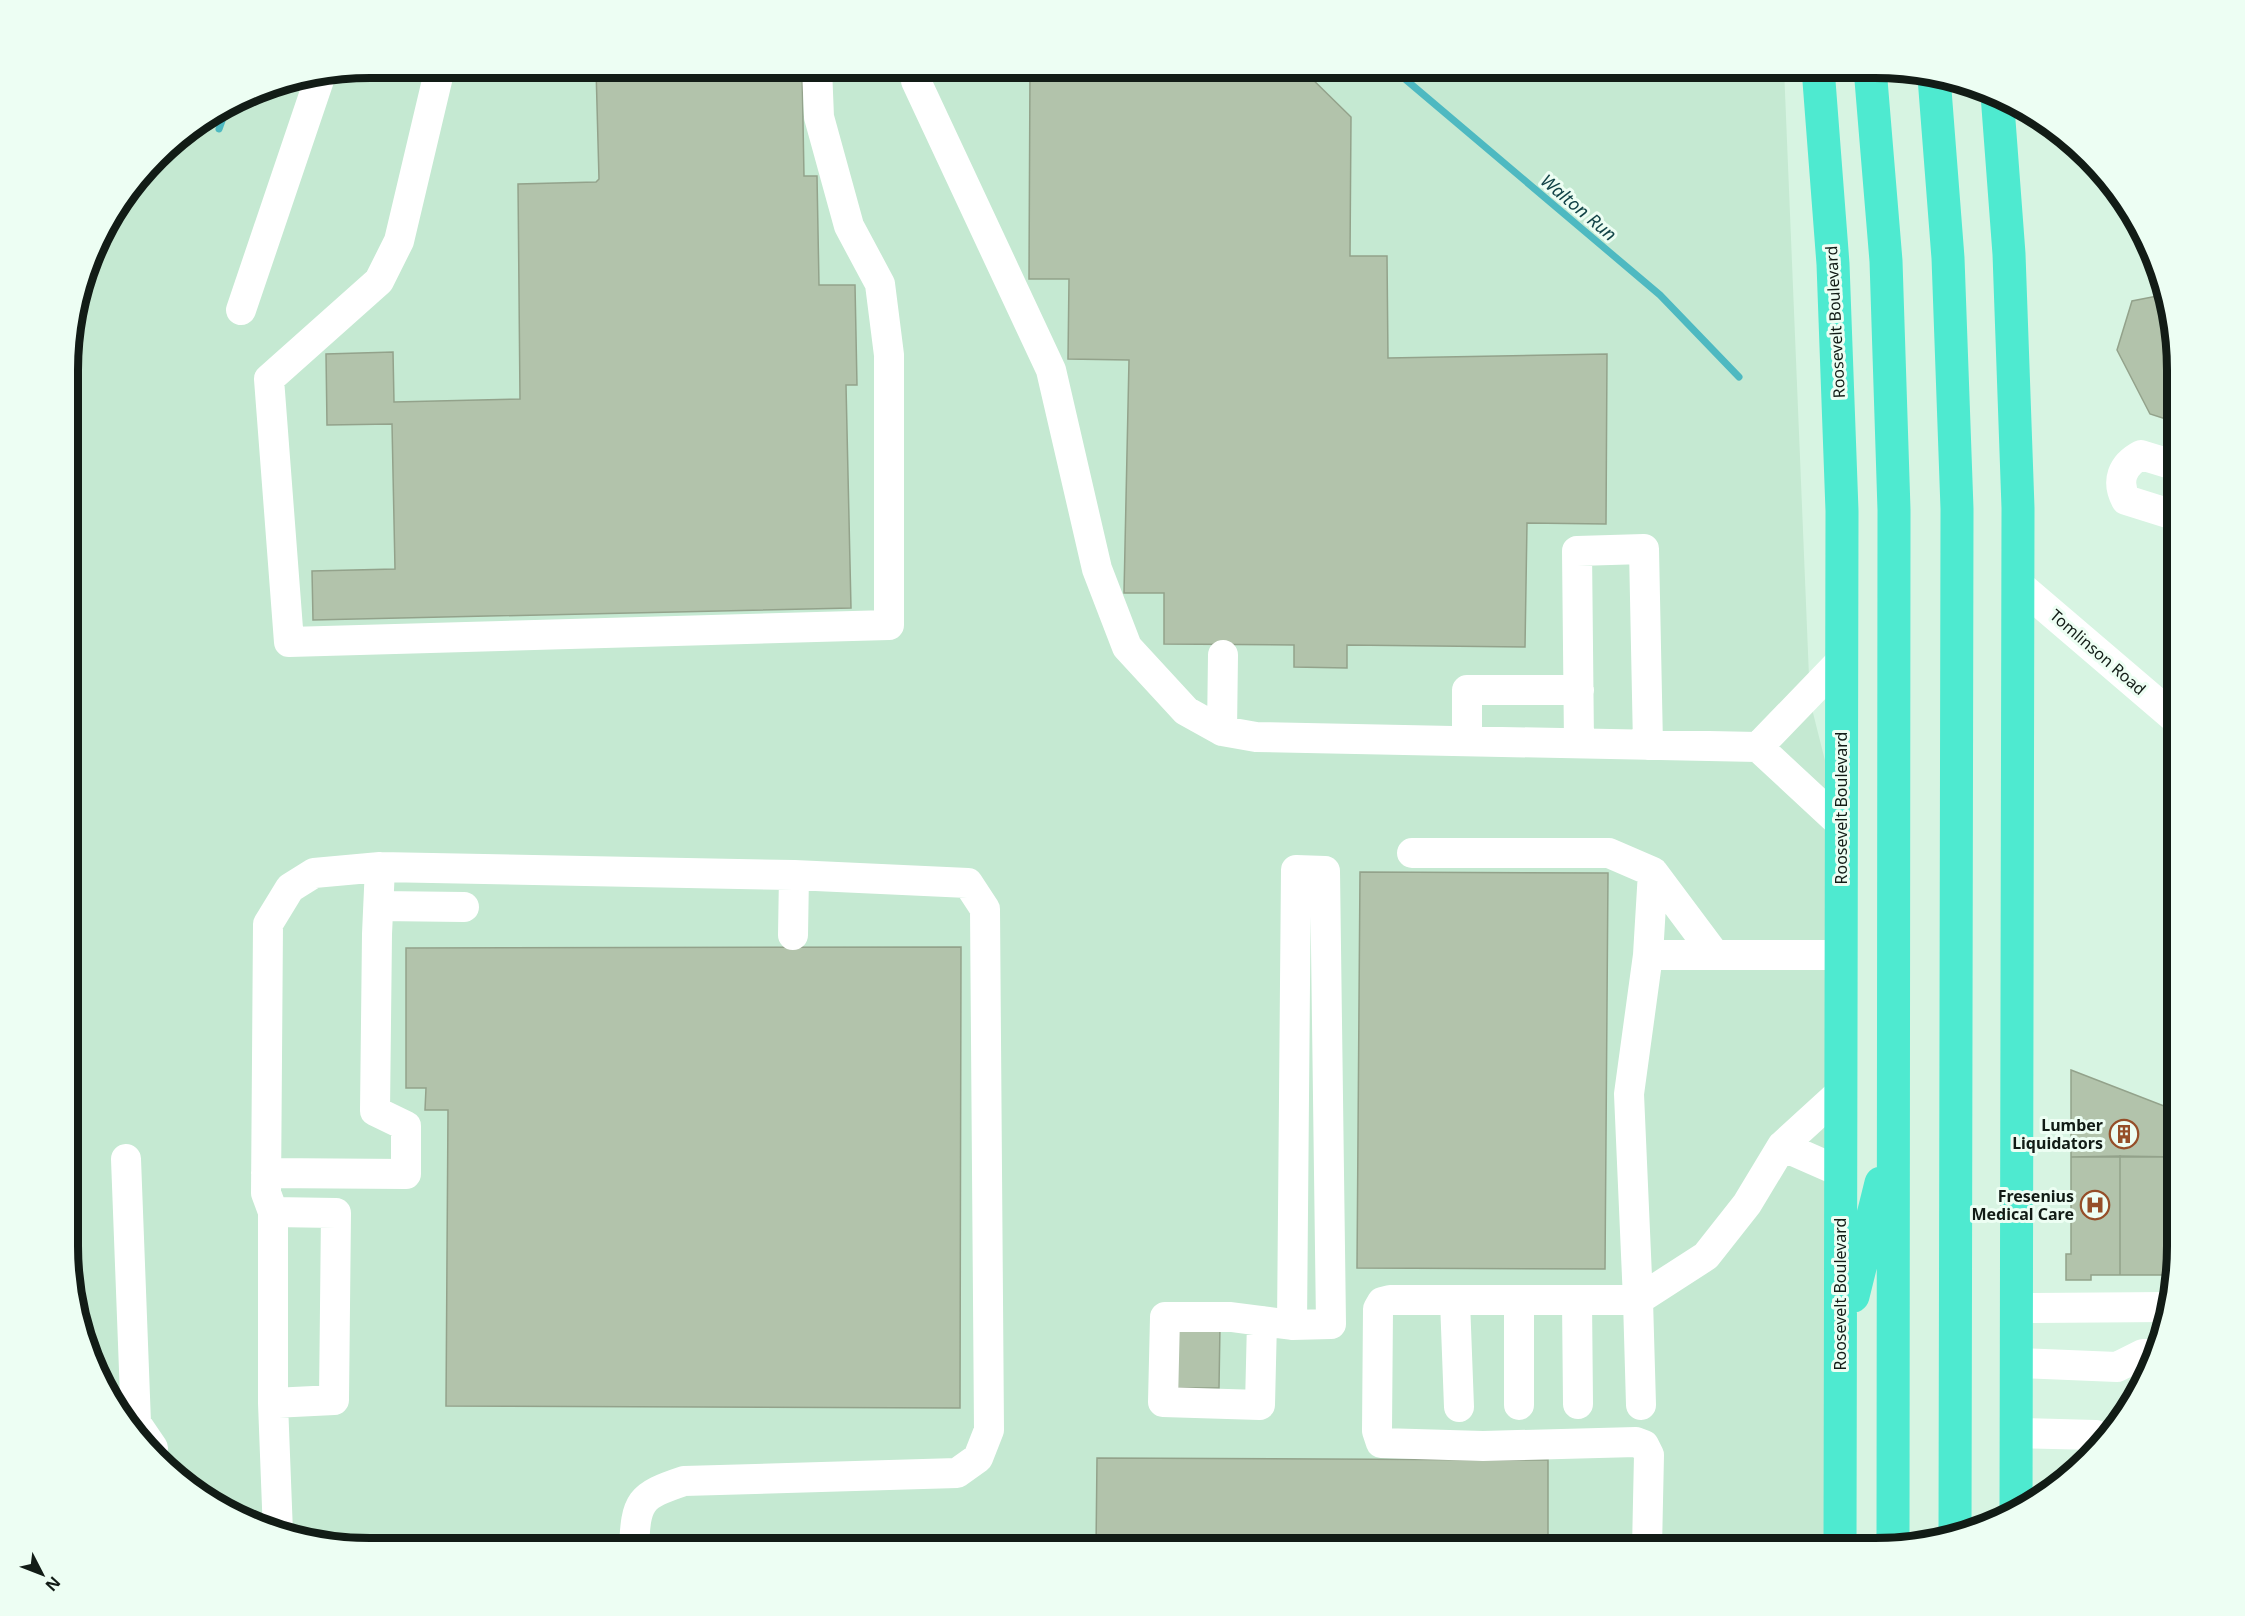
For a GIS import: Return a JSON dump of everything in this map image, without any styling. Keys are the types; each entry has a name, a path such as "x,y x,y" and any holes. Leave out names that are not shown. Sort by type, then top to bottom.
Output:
{"highway":[{"name":"Roosevelt Boulevard","path":"1819,78 1829,194 1842,511 1840,1538"},
{"path":"1871,78 1886,261 1894,510 1893,1537"},
{"path":"1935,85 1948,258 1957,509 1955,1527"},
{"path":"1998,105 2015,378 2018,584 2016,1502"},
{"path":"1840,1345 1893,1135"}],"street":[{"path":"438,78 399,241 379,280 268,378 289,642 889,625 889,355 880,284 849,226 819,117 818,78"},
{"path":"916,78 1051,370 1097,569 1127,647 1186,711 1222,731 1256,737 1758,747 1841,824"},
{"path":"241,310 318,83"},
{"path":"2167,463 2140,455 2126,465 2120,483 2126,500 2167,513"},
{"path":"1580,743 1577,551 1644,549 1648,745"},
{"name":"Tomlinson Road","path":"2018,584 2167,711"},
{"path":"1222,731 1223,655"},
{"path":"1758,747 1842,660"},
{"path":"1467,741 1467,690 1579,690"},
{"path":"1412,853 1609,853 1653,872 1715,955"},
{"path":"266,1173 406,1174 406,1126 375,1111 376,934 380,906 380,867"},
{"path":"278,1523 273,1403 273,1212 266,1193 268,924 290,888 314,873 380,867 794,875 968,883 985,909 989,1430 978,1458 957,1473 684,1481 653,1491 636,1514 635,1538"},
{"path":"1262,1321 1292,1325 1331,1324 1325,871 1296,870 1292,1325"},
{"path":"1641,1405 1629,1094 1648,955 1653,872"},
{"path":"793,935 794,875"},
{"path":"380,906 464,907"},
{"path":"1648,955 1841,956"},
{"path":"1647,1538 1649,1455 1644,1445 1636,1442 1483,1446 1381,1443 1377,1431 1378,1309 1382,1302 1390,1300 1638,1300 1707,1256 1747,1204 1782,1146 1841,1092"},
{"path":"1782,1146 1841,1172"},
{"path":"126,1159 136,1421"},
{"path":"273,1212 336,1213 334,1400 273,1403"},
{"path":"1577,1300 1578,1404"},
{"path":"1455,1301 1459,1407"},
{"path":"1519,1301 1519,1405"},
{"path":"2017,1308 2160,1307"},
{"path":"2017,1364 2117,1367 2147,1354"},
{"path":"2017,1433 2098,1436"}],"shaded area":[{"path":"370,78 1784,78 1810,701 1841,824 1836,1538 370,1538 332,1536 276,1523 241,1508 208,1489 177,1466 150,1439 117,1392 100,1358 88,1322 80,1284 78,1246 78,370 80,332 93,276 108,241 127,208 150,177 177,150 224,117 258,100 294,88 332,80"}],"building":[{"path":"596,78 802,78 804,176 817,176 819,285 855,285 857,385 846,385 851,608 313,620 312,571 395,569 392,424 327,425 326,354 393,352 394,402 520,399 518,184 596,182 599,179"},
{"path":"1030,78 1311,78 1351,117 1350,256 1387,256 1388,358 1607,354 1606,524 1527,523 1525,647 1347,645 1347,668 1294,667 1294,645 1164,644 1164,593 1124,593 1129,360 1068,359 1069,279 1029,279"},
{"path":"2157,296 2165,332 2167,419 2150,414 2117,350 2132,301"},
{"path":"2167,437 2167,467 2157,468"},
{"path":"1360,872 1608,873 1605,1269 1357,1268"},
{"path":"961,947 960,1408 446,1406 448,1110 425,1110 426,1088 406,1088 406,948"},
{"name":"Lumber Liquidators","path":"2071,1070 2167,1107 2167,1157 2071,1157"},
{"path":"2120,1156 2167,1157 2165,1275 2120,1275"},
{"name":"Fresenius Medical Care","path":"2120,1156 2120,1275 2091,1275 2091,1280 2066,1280 2066,1254 2071,1254 2071,1157"},
{"path":"1173,1324 1220,1325 1219,1388 1172,1388"},
{"path":"1097,1458 1548,1460 1548,1538 1096,1538"}],"waterway":[{"name":"Walton Run","path":"1404,78 1660,295 1739,377"},
{"name":"Walton Run","path":"219,129 223,118"}],"place":[{"name":"Lumber Liquidators","path":"2124,1134"},
{"name":"Fresenius Medical Care","path":"2095,1205"}]}
